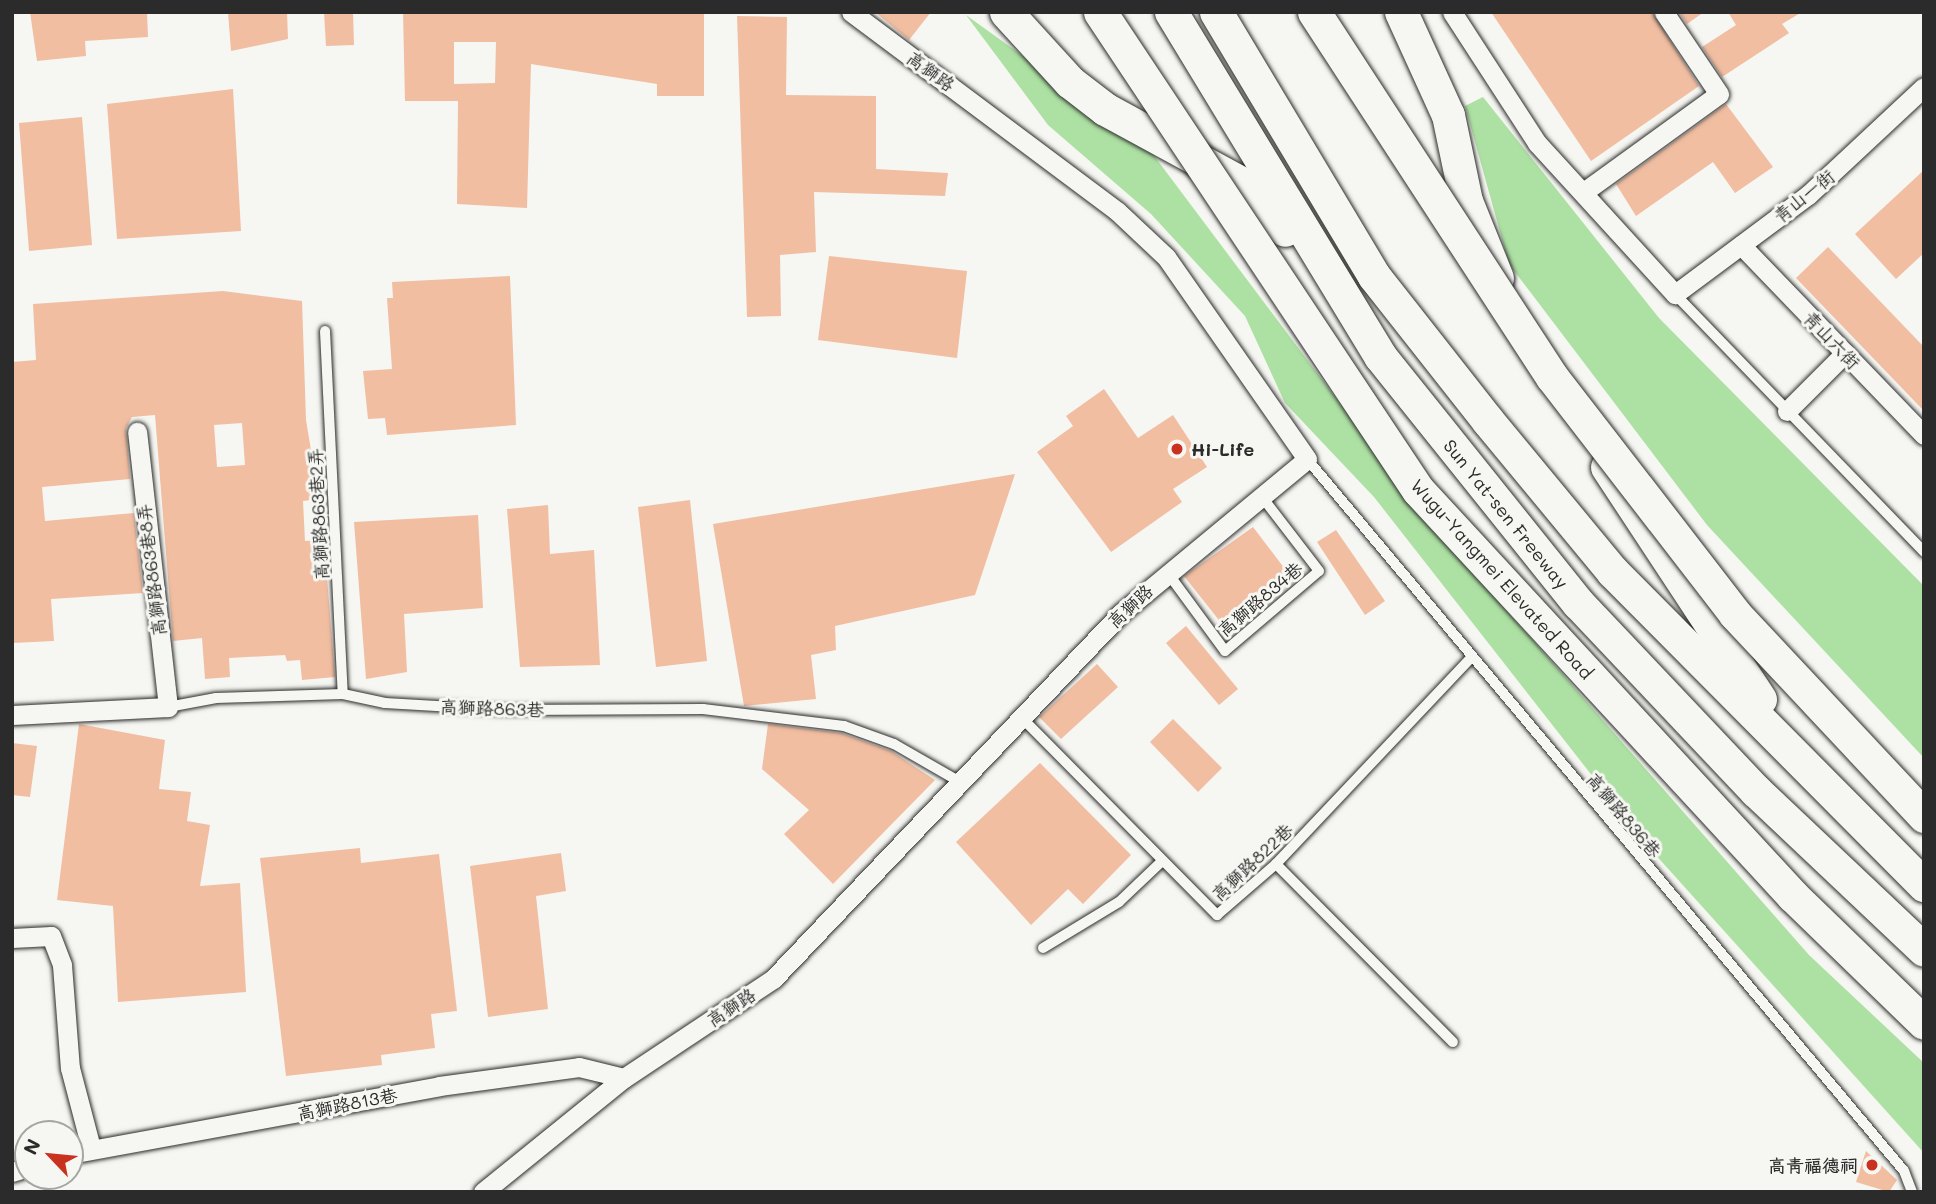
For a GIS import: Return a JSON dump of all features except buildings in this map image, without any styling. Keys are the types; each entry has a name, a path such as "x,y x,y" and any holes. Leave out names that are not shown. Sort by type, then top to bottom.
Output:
{"highway":[{"path":"1006,12 1045,55 1105,108 1243,184 1380,356"},
{"path":"1032,12 1045,55"},
{"name":"Wugu-Yangmei Elevated Road","path":"1100,12 1418,490 1793,896 1924,1023"},
{"name":"Sun Yat-sen Freeway","path":"1171,12 1380,356 1578,603 1756,791 1924,950"},
{"path":"1216,12 1374,276 1456,380 1612,570 1841,808 1924,885"},
{"path":"1314,12 1552,377 1735,614 1924,816"},
{"path":"1401,12 1448,115 1466,201 1497,279 1620,490 1730,658 1841,808"}],"street":[{"name":"高獅路","path":"483,1192 624,1078 773,979 1020,716 1167,572 1307,459 1166,257 1117,211 851,12"},
{"path":"1452,12 1537,143 1585,191 1675,294"},
{"path":"1585,191 1719,94 1664,12"},
{"name":"青山一街","path":"1675,294 1808,195 1924,87"},
{"name":"青山六街","path":"1741,245 1924,435"},
{"path":"1787,411 1845,353"},
{"name":"高獅路863巷8弄","path":"137,432 168,707"},
{"name":"高獅路863巷","path":"12,715 168,707"},
{"path":"12,938 51,936 62,965 70,1068 91,1148"},
{"name":"高獅路813巷","path":"84,1150 579,1067 624,1078"}],"lane":[{"path":"1675,294 1924,552"},
{"name":"高獅路863巷2弄","path":"325,331 343,694"},
{"name":"高獅路836巷","path":"1307,459 1471,658 1905,1171 1912,1192"},
{"name":"高獅路834巷","path":"1167,572 1225,651 1319,571 1262,497"},
{"name":"高獅路822巷","path":"1020,716 1217,915 1276,864 1471,658"},
{"name":"高獅路863巷","path":"168,707 216,698 343,694 386,703 505,710 703,709 844,726 894,744 960,782"},
{"path":"1043,948 1119,902 1162,861"},
{"path":"1276,864 1454,1042"}],"green space":[{"path":"966,15 1146,145 1428,521 1809,955 1924,1063 1924,1153 1644,842 1374,497 1285,403 1245,316 1151,214 1048,125"},
{"path":"1483,97 1659,318 1924,586 1924,758 1707,525 1509,264 1465,106"}],"place":[{"name":"Hi-Life","path":"1177,449"},
{"name":"高青福德祠","path":"1872,1165"}]}
